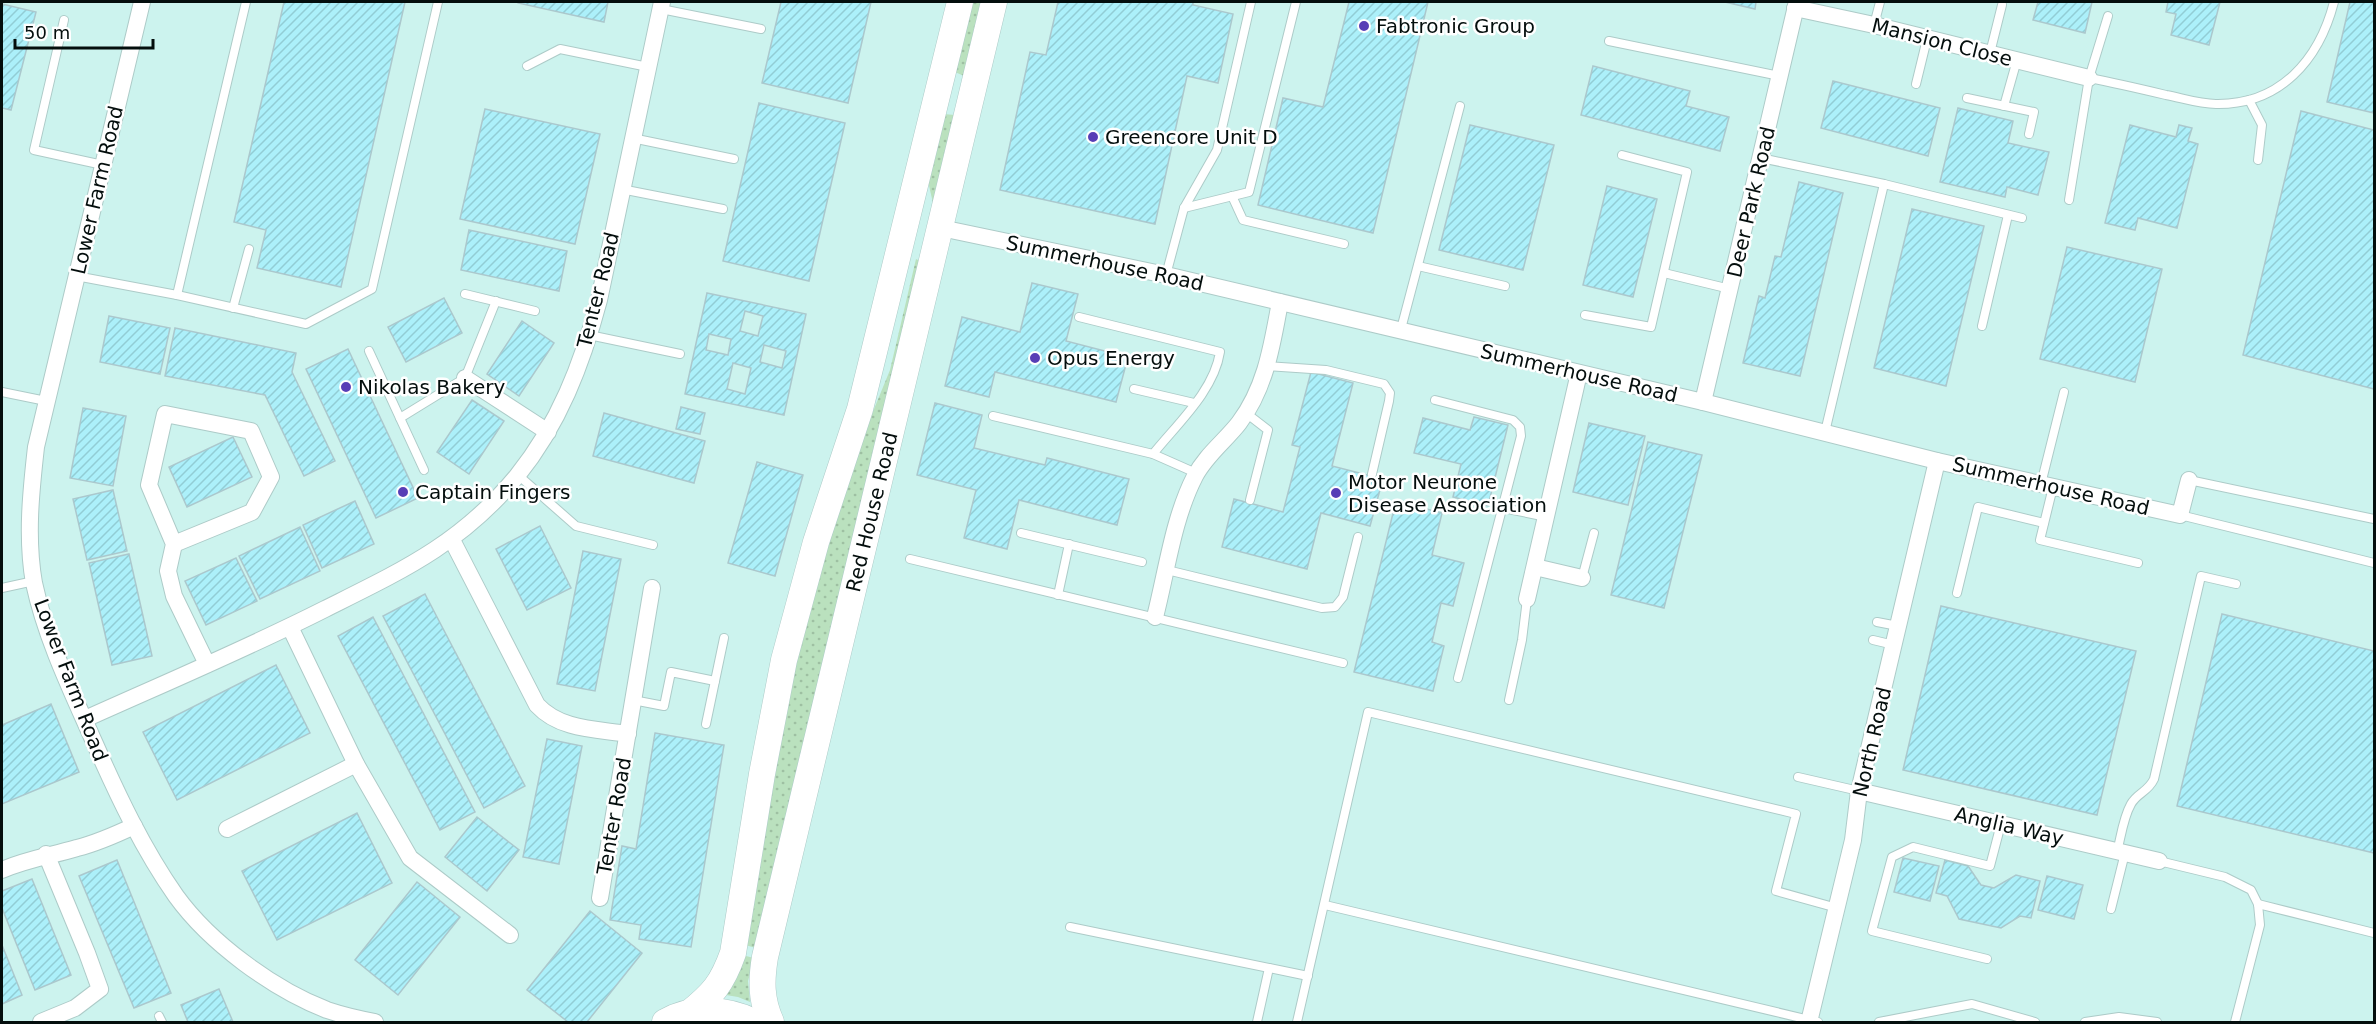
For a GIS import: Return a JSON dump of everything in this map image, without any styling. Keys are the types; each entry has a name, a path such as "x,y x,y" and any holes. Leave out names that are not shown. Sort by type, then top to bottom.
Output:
{"main road":[{"path":"676,1018 711,995 726,973 733,953 772,717 784,660 816,542 860,409 960,2"},
{"name":"Red House Road","path":"771,1023 761,991 765,957 994,2"},
{"path":"860,409 882,366 913,246 923,234 941,228"},
{"path":"676,1018 708,1011 727,1013 754,1023"}],"street":[{"name":"Lower Farm Road","path":"142,2 36,447 31,485 31,548 34,581 50,635 85,719 134,826 158,869 178,898 219,941 256,970 323,1016 375,1023"},
{"name":"Tenter Road","path":"85,719 290,627 409,567 452,540 481,515 518,475 548,432 577,371 589,335 599,300 662,5"},
{"name":"Mansion Close","path":"1796,5 2089,78"},
{"name":"Deer Park Road","path":"1703,402 1796,5"},
{"name":"Summerhouse Road","path":"941,228 1166,275 1401,329 1937,461 2180,515"},
{"path":"1155,617 1185,496 1197,473 1246,413 1257,393 1267,366 1280,302"},
{"path":"1527,599 1579,374"},
{"path":"465,378 548,432"},
{"path":"174,544 252,512 271,477 250,431 165,414 149,485 174,544 168,571 174,596 207,664"},
{"name":"North Road","path":"1812,1022 1853,840 1859,792 1937,461"},
{"path":"2180,515 2189,480"},
{"name":"Tenter Road","path":"452,540 537,705 553,719 570,726 628,734"},
{"path":"1534,567 1582,578"},
{"name":"Tenter Road","path":"600,898 651,588"},
{"path":"290,627 356,764 410,858 510,935"},
{"path":"227,829 356,764"},
{"name":"Anglia Way","path":"1859,792 2158,861"},
{"path":"2,870 46,854 76,849 134,826"},
{"path":"41,1023 75,1008 100,989 46,854"}],"lane":[{"path":"177,295 246,2"},
{"path":"76,276 177,295 306,324 372,289 438,2"},
{"path":"1166,275 1184,208 1218,150 1251,2"},
{"path":"1184,208 1249,192 1296,2"},
{"path":"1874,25 1880,2"},
{"path":"2089,78 2197,102 2231,104 2249,100 2290,80 2318,46 2334,2"},
{"path":"662,5 760,29"},
{"path":"1990,53 2002,5"},
{"path":"2069,201 2089,78 2108,16"},
{"path":"64,20 34,150 103,165"},
{"path":"1916,84 1927,39"},
{"path":"1609,41 1780,76"},
{"path":"527,66 560,49 648,67"},
{"path":"2004,106 2017,60"},
{"path":"1967,98 2034,112 2029,134"},
{"path":"2249,100 2262,125 2258,160"},
{"path":"1401,329 1460,106"},
{"path":"632,138 734,159"},
{"path":"1585,315 1652,327 1688,172 1622,155"},
{"path":"1761,158 1884,184 2022,218"},
{"path":"1825,432 1884,184"},
{"path":"621,189 723,209"},
{"path":"1232,196 1243,220 1344,244"},
{"path":"1982,326 2008,215"},
{"path":"233,308 249,249"},
{"path":"1418,266 1505,286"},
{"path":"1664,273 1731,289"},
{"path":"465,294 535,310"},
{"path":"400,418 465,378 496,301"},
{"path":"1079,317 1220,352 1218,365 1211,380 1153,454"},
{"path":"589,335 680,354"},
{"path":"369,351 424,470"},
{"path":"1267,366 1326,370 1384,384 1389,393 1389,401 1372,474"},
{"path":"1134,389 1194,403"},
{"path":"2,392 46,400"},
{"path":"2064,392 2047,485 2044,523 2040,540 2138,563"},
{"path":"1435,400 1513,420 1520,427 1519,447 1458,678"},
{"path":"1246,413 1268,430 1250,500"},
{"path":"993,416 1153,454 1197,473"},
{"path":"518,475 576,526 653,545"},
{"path":"2189,480 2374,519"},
{"path":"1957,593 1978,507 2044,523"},
{"path":"1503,508 1546,517"},
{"path":"2180,515 2374,563"},
{"path":"1021,532 1142,562"},
{"path":"1582,578 1594,532"},
{"path":"1167,570 1329,608 1340,604 1343,597 1358,537"},
{"path":"1058,595 1069,544"},
{"path":"910,559 1343,663"},
{"path":"2111,909 2130,804 2150,788 2154,779 2201,576 2236,584"},
{"path":"2,588 34,581"},
{"path":"1509,700 1522,640 1527,599"},
{"path":"1878,622 1898,626"},
{"path":"706,724 724,638"},
{"path":"1873,640 1894,645"},
{"path":"633,700 664,706 671,672 715,681"},
{"path":"1297,1023 1368,712 1796,814 1776,891 1837,908"},
{"path":"1798,777 1859,792"},
{"path":"1987,959 1872,931 1892,857 1913,847 1990,866 2001,824"},
{"path":"2158,861 2225,877 2251,890 2258,904 2260,925 2235,1023"},
{"path":"2258,904 2374,933"},
{"path":"1325,905 1812,1022"},
{"path":"1070,927 1308,976"},
{"path":"1257,1023 1269,968"},
{"path":"1878,1023 1972,1004 2035,1023"},
{"path":"2085,1023 2119,1017 2157,1023"}],"shaded area":[{"path":"2,2 2374,2 2374,1022 2,1022"}],"green space":[{"path":"971,2 983,2 964,76 955,72"},
{"path":"943,114 955,115 933,203 927,177"},
{"path":"916,259 920,261 756,948 745,945 787,702 811,604 856,453 890,370"},
{"path":"742,955 754,958 748,981 750,1002 726,995"}],"building":[{"path":"284,2 405,2 341,287 257,268 266,230 234,222"},
{"path":"518,2 608,2 604,22"},
{"path":"781,2 871,2 848,103 762,83"},
{"name":"Greencore Unit D","path":"1058,2 1193,2 1193,5 1233,14 1218,83 1187,76 1155,224 1000,190 1030,52 1046,55"},
{"path":"1349,2 1428,2 1373,233 1258,205 1283,98 1323,107"},
{"path":"1725,2 1756,2 1755,9"},
{"path":"2038,2 2092,2 2085,33 2033,20"},
{"path":"2168,2 2220,2 2209,45 2171,35 2176,14 2166,12"},
{"path":"2350,2 2374,2 2374,113 2327,102"},
{"path":"2,4 36,12 11,110 2,108"},
{"path":"1593,66 1690,91 1686,106 1729,117 1720,151 1581,115"},
{"path":"1833,81 1940,108 1928,156 1821,128"},
{"path":"759,103 845,123 809,281 723,261"},
{"path":"1958,108 2013,121 2008,143 2049,152 2038,195 2007,187 2005,197 1940,182"},
{"path":"485,109 600,134 575,244 460,219"},
{"path":"2301,111 2374,130 2374,389 2243,355"},
{"path":"1470,125 1554,145 1523,270 1439,250"},
{"path":"2130,125 2176,137 2179,125 2192,128 2188,141 2198,144 2177,228 2138,218 2135,230 2105,223"},
{"path":"1799,182 1843,193 1800,376 1743,363 1759,296 1765,298 1775,256 1781,257"},
{"path":"1607,186 1657,199 1633,297 1583,285"},
{"path":"1912,209 1984,226 1946,386 1874,368"},
{"path":"469,230 567,251 559,291 461,270"},
{"path":"2067,247 2162,269 2135,382 2040,359"},
{"path":"1032,283 1078,294 1066,341 1128,357 1116,402 995,372 989,397 945,386 962,317 1020,332"},
{"path":"707,293 806,314 784,415 685,394","holes":["745,311 763,316 758,336 740,331","709,334 731,339 728,355 706,350","764,345 786,351 782,368 760,362","733,363 751,368 745,394 727,389"]},
{"path":"444,298 462,333 406,362 388,327"},
{"path":"109,316 170,328 160,374 100,362"},
{"path":"522,321 554,343 519,396 487,374"},
{"path":"175,328 296,353 292,372 335,461 304,476 265,395 165,376"},
{"path":"348,349 418,498 376,518 306,369"},
{"path":"1311,372 1353,383 1332,466 1383,479 1370,526 1321,513 1307,569 1222,547 1234,499 1283,512 1300,447 1292,445"},
{"path":"472,400 504,421 469,474 437,452"},
{"path":"935,403 982,415 974,448 1045,465 1047,458 1129,479 1117,525 1019,500 1007,549 964,538 976,490 917,475"},
{"path":"681,407 705,413 700,434 676,429"},
{"path":"83,408 126,416 113,486 70,478"},
{"path":"604,413 705,441 694,483 593,456"},
{"path":"1474,417 1508,425 1488,506 1453,497 1461,464 1414,453 1423,418 1470,430"},
{"path":"1589,423 1645,436 1628,505 1573,492"},
{"path":"233,437 252,477 187,507 169,467"},
{"path":"1648,442 1702,455 1664,608 1611,595"},
{"path":"757,462 803,475 775,576 728,563"},
{"path":"113,490 127,551 87,560 73,499"},
{"path":"355,501 374,544 322,568 303,525"},
{"path":"1396,501 1442,513 1432,555 1464,563 1453,606 1441,603 1432,642 1444,646 1433,691 1354,672"},
{"path":"540,526 571,588 527,610 496,549"},
{"path":"300,527 320,571 260,599 239,556"},
{"path":"583,551 621,559 595,691 557,684"},
{"path":"129,554 152,656 112,665 89,563"},
{"path":"236,558 257,601 206,625 185,581"},
{"path":"425,594 525,786 484,808 383,616"},
{"path":"1941,606 2136,651 2097,815 1903,770"},
{"path":"2222,614 2374,651 2374,853 2177,806"},
{"path":"373,617 475,812 440,830 338,636"},
{"path":"276,665 310,733 177,800 143,732"},
{"path":"51,704 79,772 2,804 2,725"},
{"path":"655,733 724,745 691,947 639,939 641,925 610,920 622,846 636,849"},
{"path":"547,739 582,746 559,864 523,857"},
{"path":"357,813 392,883 277,940 242,871"},
{"path":"477,817 519,850 487,891 445,857"},
{"path":"1903,858 1939,866 1930,901 1894,892"},
{"path":"117,860 171,993 134,1008 79,876"},
{"path":"1945,860 1968,866 1981,885 1994,888 2016,875 2040,881 2031,918 2020,916 2001,928 1959,919 1947,896 1936,893"},
{"path":"2047,876 2083,885 2074,919 2038,910"},
{"path":"32,879 71,975 35,990 2,908 2,891"},
{"path":"417,882 460,917 398,995 355,960"},
{"path":"590,911 642,953 587,1022 568,1022 527,990"},
{"path":"2,945 22,995 2,1004"},
{"path":"219,989 233,1022 188,1022 181,1005"}],"place":[{"name":"Fabtronic Group","path":"1364,26"},
{"name":"Greencore Unit D","path":"1093,137"},
{"name":"Opus Energy","path":"1035,358"},
{"name":"Nikolas Bakery","path":"346,387"},
{"name":"Captain Fingers","path":"403,492"},
{"name":"Motor Neurone Disease Association","path":"1336,493"}]}
